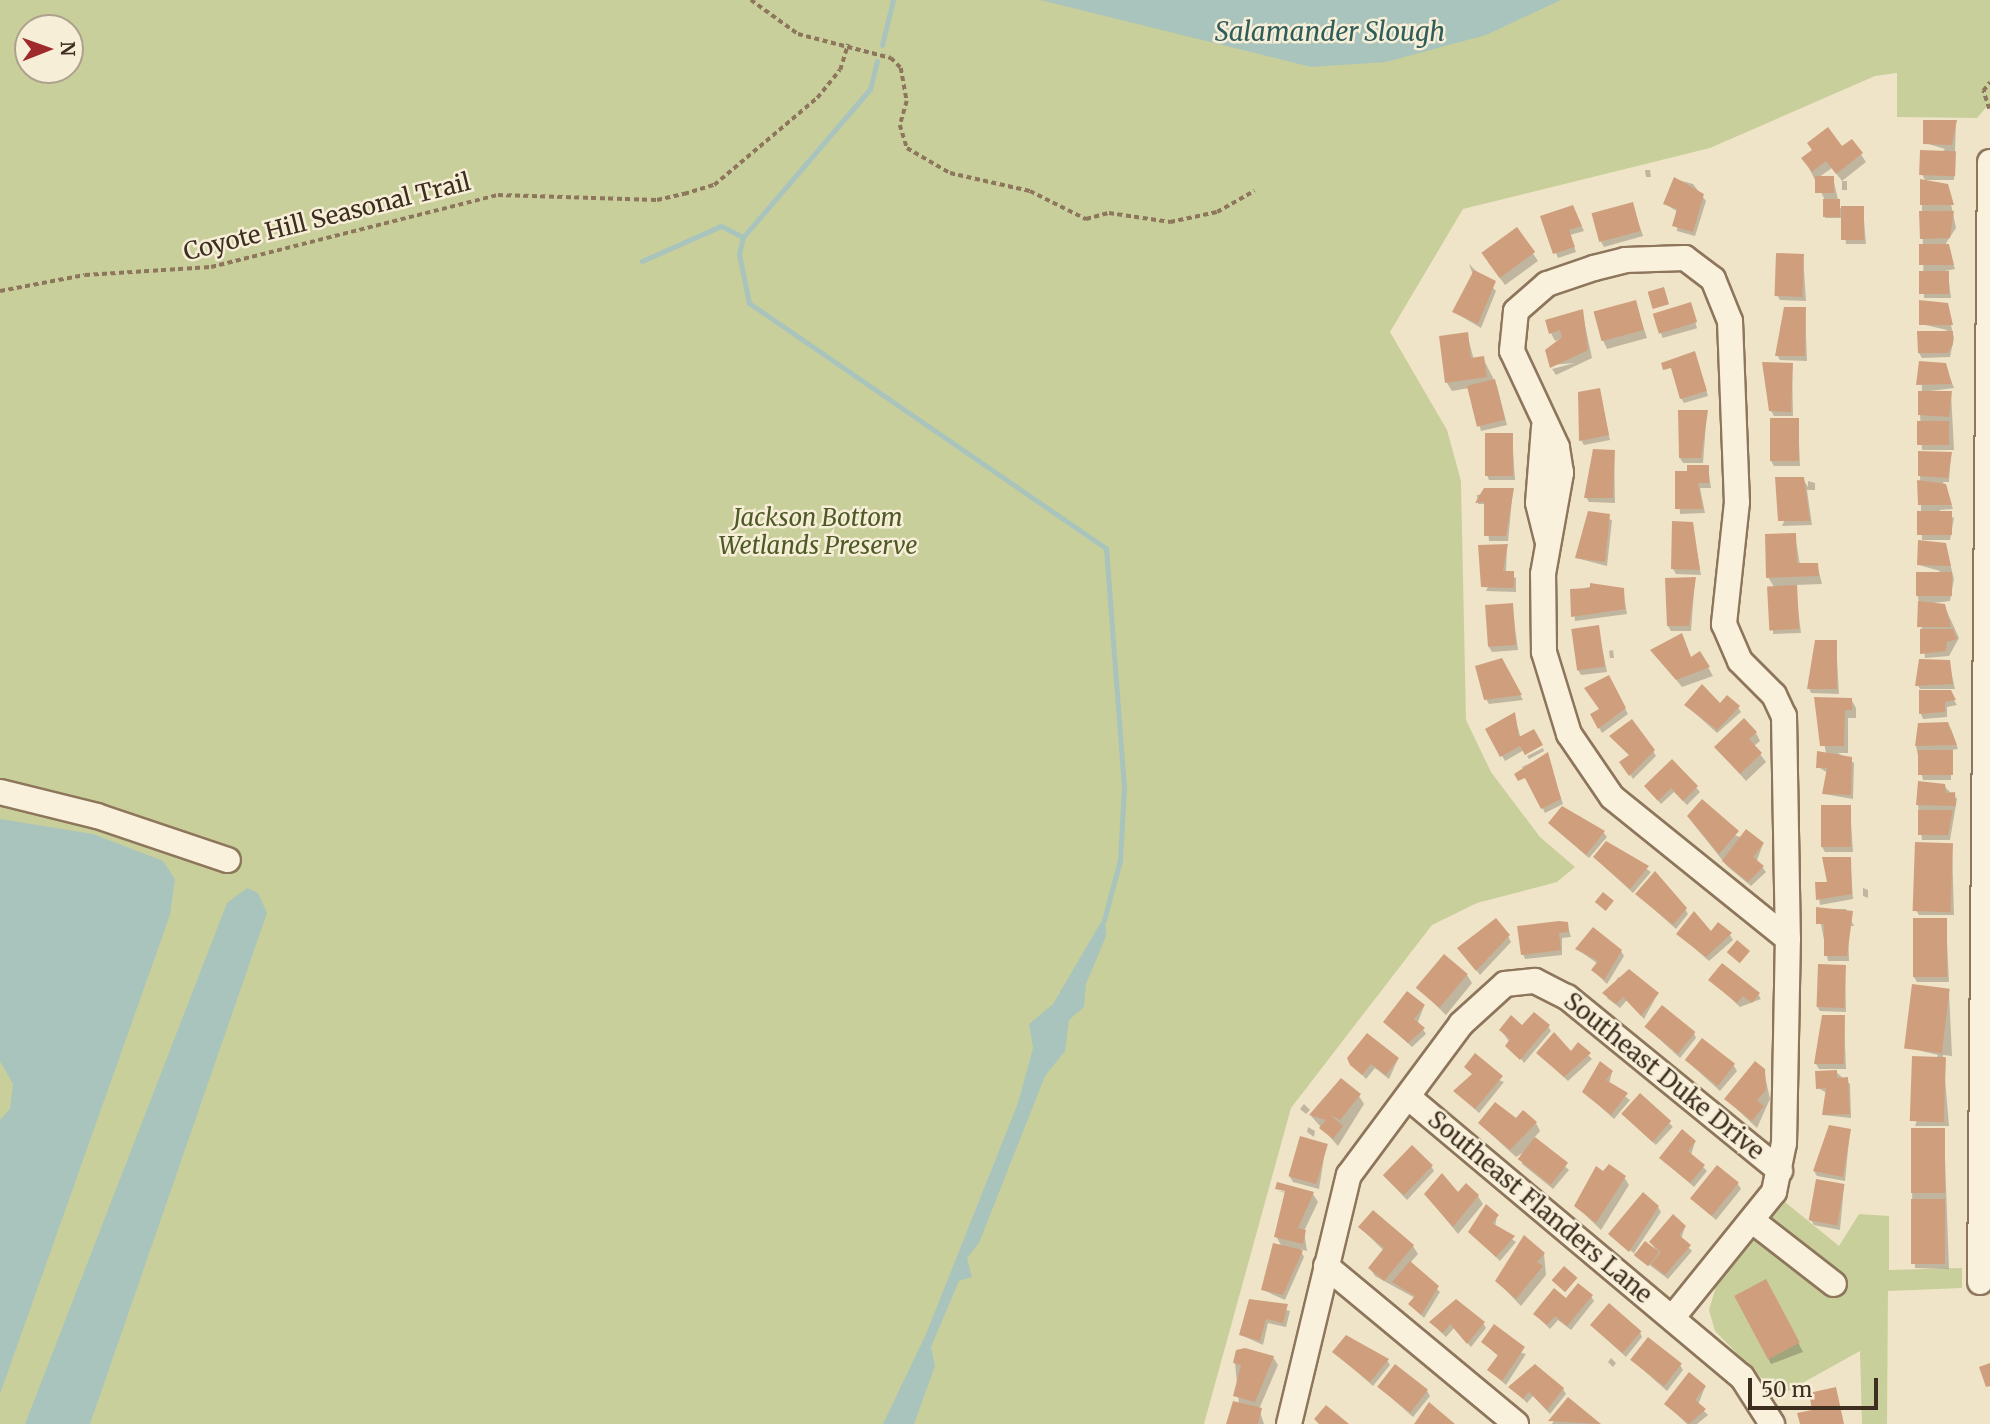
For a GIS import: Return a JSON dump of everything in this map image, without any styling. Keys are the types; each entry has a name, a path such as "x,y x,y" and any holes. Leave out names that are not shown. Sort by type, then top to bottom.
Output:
{"street":[{"path":"1980,1282 1985,1257 1986,1176 1990,162"},
{"path":"1673,1317 1754,1222 1780,1171 1788,939 1784,716 1774,695 1740,661 1724,624 1737,433 1730,321 1708,272 1685,258 1625,260 1526,296 1516,311 1512,351 1544,427 1557,447 1561,473 1556,524 1547,539 1541,613 1548,677 1588,768 1612,797 1788,939"},
{"path":"0,792 97,816 228,860"},
{"name":"Southeast Duke Drive","path":"1289,1424 1349,1175 1361,1150 1408,1097 1493,991 1535,981 1567,997 1780,1171"},
{"name":"Southeast Flanders Lane","path":"1408,1097 1673,1317 1751,1386 1772,1424"},
{"path":"1754,1222 1834,1284"},
{"path":"1326,1266 1516,1424"}],"path":[{"path":"751,0 798,33 877,50 901,68 907,101 900,125 907,148 950,173 1031,191 1086,219 1109,213 1170,222 1217,212 1254,191"},
{"name":"Coyote Hill Seasonal Trail","path":"0,291 85,275 211,267 498,195 657,200 715,185 817,98 839,70 848,44"},
{"path":"1989,108 1983,91 1990,82"}],"green space":[{"name":"Jackson Bottom Wetlands Preserve","path":"0,0 1990,0 1990,103 1977,118 1897,117 1897,73 1875,76 1710,148 1463,209 1390,332 1447,430 1461,481 1466,720 1491,772 1540,837 1575,867 1557,882 1477,903 1432,925 1291,1108 1204,1424 0,1424"},
{"path":"1785,1202 1839,1246 1859,1214 1889,1216 1889,1270 1962,1268 1962,1288 1888,1291 1887,1424 1862,1424 1860,1351 1779,1396 1715,1331 1709,1310 1717,1283"}],"water":[{"name":"Salamander Slough","path":"1040,0 1561,0 1486,35 1386,62 1311,67"},
{"path":"0,819 93,834 163,861 175,879 170,915 0,1394 0,1120 10,1109 13,1084 0,1061"},
{"path":"247,888 258,893 267,913 90,1424 25,1424 227,903"},
{"path":"1105,915 1106,936 1086,984 1084,1007 1069,1020 1065,1051 1045,1076 979,1243 967,1258 972,1277 959,1281 931,1347 935,1366 914,1424 883,1424 926,1334 1018,1103 1033,1048 1029,1024 1053,1004"}],"building":[{"path":"1923,120 1957,120 1952,145 1923,144"},
{"path":"1828,127 1842,146 1852,139 1863,153 1836,174 1826,161 1812,172 1801,158 1812,150 1807,143"},
{"path":"1920,150 1956,151 1955,176 1919,175"},
{"path":"1815,176 1834,176 1834,193 1815,193"},
{"path":"1674,177 1704,194 1693,232 1672,226 1677,209 1663,204"},
{"path":"1920,179 1948,184 1954,205 1920,205"},
{"path":"1823,199 1840,199 1840,217 1823,217"},
{"path":"1633,202 1641,231 1599,242 1591,213"},
{"path":"1573,205 1582,226 1569,230 1575,247 1553,254 1540,216"},
{"path":"1841,206 1864,206 1864,240 1841,240"},
{"path":"1919,211 1954,211 1950,238 1920,239"},
{"path":"1517,227 1535,252 1500,278 1481,253"},
{"path":"1919,244 1949,244 1954,265 1919,265"},
{"path":"1776,253 1804,254 1802,297 1774,296"},
{"path":"1474,270 1496,281 1478,324 1452,312"},
{"path":"1919,271 1949,271 1949,294 1919,294"},
{"path":"1664,287 1669,304 1653,309 1648,292"},
{"path":"1636,300 1644,330 1602,341 1593,311"},
{"path":"1919,300 1948,303 1953,325 1919,325"},
{"path":"1691,302 1697,322 1659,334 1653,314"},
{"path":"1784,307 1806,307 1805,356 1775,356"},
{"path":"1583,309 1588,350 1550,368 1545,350 1562,337 1560,330 1549,334 1545,320"},
{"path":"1917,331 1953,331 1953,344 1948,353 1918,353"},
{"path":"1468,332 1471,358 1484,356 1487,377 1445,383 1439,336"},
{"path":"1695,351 1707,391 1680,399 1671,368 1663,370 1661,363"},
{"path":"1919,361 1946,363 1952,384 1916,385"},
{"path":"1762,362 1793,363 1791,412 1769,411"},
{"path":"1495,379 1505,420 1477,427 1467,386"},
{"path":"1600,388 1609,435 1579,441 1578,392"},
{"path":"1918,391 1952,391 1949,417 1918,415"},
{"path":"1678,410 1708,410 1701,458 1679,458"},
{"path":"1770,418 1799,418 1799,461 1770,461"},
{"path":"1917,421 1949,421 1949,445 1917,445"},
{"path":"1485,433 1513,433 1513,476 1485,476"},
{"path":"1593,449 1615,450 1613,498 1584,498"},
{"path":"1918,451 1952,452 1948,478 1918,476"},
{"path":"1687,465 1709,465 1709,483 1698,483 1703,509 1675,509 1675,471 1687,471"},
{"path":"1775,477 1804,477 1810,521 1778,521"},
{"path":"1917,480 1946,484 1952,505 1918,505"},
{"path":"1484,488 1514,488 1506,536 1484,536 1484,502 1475,503"},
{"path":"1588,511 1610,514 1605,562 1575,558"},
{"path":"1917,511 1952,511 1952,535 1917,535"},
{"path":"1672,521 1693,522 1700,570 1671,569"},
{"path":"1796,533 1797,563 1818,563 1819,576 1766,578 1765,534"},
{"path":"1918,540 1946,543 1951,566 1917,565"},
{"path":"1508,544 1503,571 1514,571 1514,588 1481,587 1478,545"},
{"path":"1916,572 1952,572 1952,596 1916,596"},
{"path":"1696,577 1689,626 1667,626 1665,578"},
{"path":"1590,583 1624,588 1625,609 1571,617 1570,589 1590,588"},
{"path":"1797,585 1799,629 1769,631 1767,587"},
{"path":"1918,601 1945,604 1951,627 1917,627"},
{"path":"1513,603 1516,645 1488,647 1485,605"},
{"path":"1599,625 1605,667 1577,670 1571,629"},
{"path":"1920,629 1953,629 1957,639 1947,642 1946,651 1920,654"},
{"path":"1682,633 1691,657 1700,651 1710,667 1676,680 1650,650"},
{"path":"1815,640 1837,640 1837,689 1807,689"},
{"path":"1502,658 1522,695 1484,700 1475,666"},
{"path":"1919,659 1950,660 1953,684 1915,686"},
{"path":"1609,675 1626,708 1598,729 1590,714 1599,709 1584,688"},
{"path":"1702,684 1720,703 1727,695 1740,706 1717,730 1684,705"},
{"path":"1919,690 1951,690 1956,700 1945,702 1945,712 1919,714"},
{"path":"1814,697 1852,698 1852,710 1845,710 1844,746 1820,746"},
{"path":"1515,712 1519,737 1534,729 1543,745 1525,755 1520,746 1500,757 1485,729"},
{"path":"1744,718 1757,732 1749,739 1762,753 1740,774 1714,747"},
{"path":"1632,719 1655,750 1629,776 1619,762 1629,755 1609,736"},
{"path":"1948,722 1957,745 1915,746 1918,723"},
{"path":"1918,750 1953,750 1953,775 1918,775"},
{"path":"1817,751 1852,757 1851,795 1822,794 1827,768 1816,768"},
{"path":"1548,752 1561,799 1541,809 1525,778 1518,781 1514,774"},
{"path":"1672,759 1698,786 1683,801 1671,788 1658,801 1644,786"},
{"path":"1918,781 1945,784 1946,793 1955,792 1956,806 1916,805"},
{"path":"1702,799 1739,831 1719,854 1687,816"},
{"path":"1821,805 1851,805 1851,847 1821,847"},
{"path":"1562,806 1605,831 1586,855 1548,823"},
{"path":"1918,810 1953,810 1948,835 1918,835"},
{"path":"1746,829 1764,843 1753,857 1764,866 1748,882 1722,861"},
{"path":"1606,841 1649,866 1630,889 1593,857"},
{"path":"1915,842 1953,843 1951,912 1913,911"},
{"path":"1822,857 1851,857 1852,894 1816,900 1815,882 1827,882"},
{"path":"1655,871 1687,908 1673,925 1635,894"},
{"path":"1603,892 1614,901 1606,911 1595,902"},
{"path":"1816,907 1853,911 1847,956 1824,956 1824,924 1816,924"},
{"path":"1694,911 1711,931 1718,922 1732,933 1706,957 1676,934"},
{"path":"1496,918 1510,935 1476,971 1457,948"},
{"path":"1913,918 1947,918 1947,977 1913,977"},
{"path":"1568,922 1569,932 1559,933 1561,950 1521,955 1517,926"},
{"path":"1593,927 1622,950 1604,980 1591,970 1598,961 1575,949"},
{"path":"1737,940 1750,951 1740,963 1727,952"},
{"path":"1444,954 1468,974 1439,1008 1416,988"},
{"path":"1722,963 1760,993 1752,1003 1743,996 1737,1003 1708,980"},
{"path":"1818,964 1846,965 1844,1008 1816,1007"},
{"path":"1629,969 1659,993 1641,1016 1623,997 1616,1004 1602,993"},
{"path":"1912,984 1950,989 1942,1053 1904,1049"},
{"path":"1407,991 1425,1005 1414,1019 1425,1028 1408,1043 1383,1022"},
{"path":"1662,1005 1695,1032 1678,1054 1644,1027"},
{"path":"1534,1012 1550,1025 1520,1060 1505,1046 1510,1039 1499,1030 1511,1015 1522,1025"},
{"path":"1822,1015 1845,1015 1844,1064 1814,1064"},
{"path":"1554,1032 1571,1051 1578,1042 1591,1053 1564,1077 1536,1053"},
{"path":"1367,1033 1399,1058 1386,1075 1371,1064 1362,1075 1350,1065 1347,1058"},
{"path":"1702,1038 1735,1064 1718,1086 1685,1060"},
{"path":"1475,1053 1503,1076 1475,1109 1453,1091 1472,1074 1464,1067"},
{"path":"1912,1056 1946,1057 1944,1122 1910,1121"},
{"path":"1600,1061 1613,1071 1606,1080 1628,1093 1611,1115 1582,1092"},
{"path":"1755,1061 1765,1069 1766,1090 1757,1100 1764,1106 1752,1121 1724,1099"},
{"path":"1837,1070 1837,1078 1848,1077 1850,1114 1822,1115 1826,1088 1816,1089 1815,1071"},
{"path":"1341,1078 1361,1094 1340,1120 1330,1115 1343,1126 1333,1139 1319,1128 1326,1120 1309,1115"},
{"path":"1640,1093 1671,1121 1652,1142 1621,1114"},
{"path":"1495,1102 1516,1118 1523,1110 1537,1122 1510,1150 1478,1123"},
{"path":"1829,1125 1851,1129 1843,1177 1813,1171"},
{"path":"1911,1128 1945,1128 1945,1193 1911,1193"},
{"path":"1682,1129 1696,1141 1688,1151 1705,1165 1690,1183 1659,1158"},
{"path":"1300,1136 1328,1144 1316,1184 1288,1176"},
{"path":"1535,1137 1568,1163 1551,1185 1518,1159"},
{"path":"1412,1145 1433,1165 1404,1195 1383,1175"},
{"path":"1609,1164 1626,1176 1596,1223 1574,1206 1596,1166 1603,1171"},
{"path":"1717,1165 1739,1183 1712,1216 1690,1198"},
{"path":"1442,1173 1458,1192 1466,1183 1479,1195 1453,1227 1424,1194"},
{"path":"1816,1179 1845,1184 1837,1225 1809,1220"},
{"path":"1277,1182 1314,1192 1298,1228 1306,1230 1303,1244 1274,1237 1285,1191 1275,1189"},
{"path":"1643,1192 1659,1206 1629,1252 1608,1234"},
{"path":"1911,1199 1945,1199 1945,1264 1911,1264"},
{"path":"1486,1204 1499,1215 1492,1223 1515,1236 1496,1257 1468,1232"},
{"path":"1373,1210 1414,1245 1384,1281 1368,1268 1384,1248 1358,1227"},
{"path":"1673,1214 1686,1226 1679,1235 1691,1245 1665,1275 1651,1264 1661,1252 1649,1242"},
{"path":"1524,1235 1545,1253 1537,1262 1543,1266 1516,1299 1495,1281"},
{"path":"1645,1241 1659,1252 1648,1266 1634,1255"},
{"path":"1273,1243 1303,1250 1283,1295 1261,1290"},
{"path":"1410,1261 1439,1286 1421,1315 1408,1304 1415,1296 1392,1282"},
{"path":"1564,1266 1578,1278 1565,1292 1552,1280"},
{"path":"1766,1279 1800,1343 1768,1359 1734,1296"},
{"path":"1578,1283 1593,1295 1567,1326 1555,1316 1547,1325 1533,1314 1554,1288 1566,1298"},
{"path":"1249,1299 1288,1304 1283,1323 1266,1319 1260,1341 1239,1335"},
{"path":"1456,1299 1485,1322 1467,1344 1450,1324 1443,1333 1429,1322"},
{"path":"1609,1303 1641,1331 1622,1353 1590,1325"},
{"path":"1494,1324 1525,1347 1502,1381 1487,1370 1498,1355 1481,1342"},
{"path":"1346,1335 1389,1359 1370,1382 1332,1352"},
{"path":"1648,1337 1682,1363 1664,1386 1630,1360"},
{"path":"1245,1348 1274,1356 1255,1402 1233,1396 1241,1365 1233,1363 1236,1350"},
{"path":"1990,1363 1990,1386 1986,1387 1979,1367"},
{"path":"1395,1364 1428,1390 1410,1413 1377,1387"},
{"path":"1535,1364 1564,1388 1547,1410 1529,1392 1523,1399 1508,1387"},
{"path":"1689,1372 1706,1386 1695,1400 1706,1409 1689,1424 1664,1404"},
{"path":"1836,1387 1844,1424 1800,1424 1797,1413 1812,1410 1809,1393"},
{"path":"1568,1397 1601,1424 1548,1421"},
{"path":"1233,1401 1262,1408 1258,1424 1226,1424"},
{"path":"1429,1402 1455,1424 1414,1424"},
{"path":"1326,1405 1349,1424 1319,1424 1314,1419"}],"waterway":[{"path":"882,45 893,0"},
{"path":"877,61 870,89 743,237 739,254 749,303 1106,548 1124,787 1120,860 1104,920"},
{"path":"642,261 721,226 743,237"}]}
